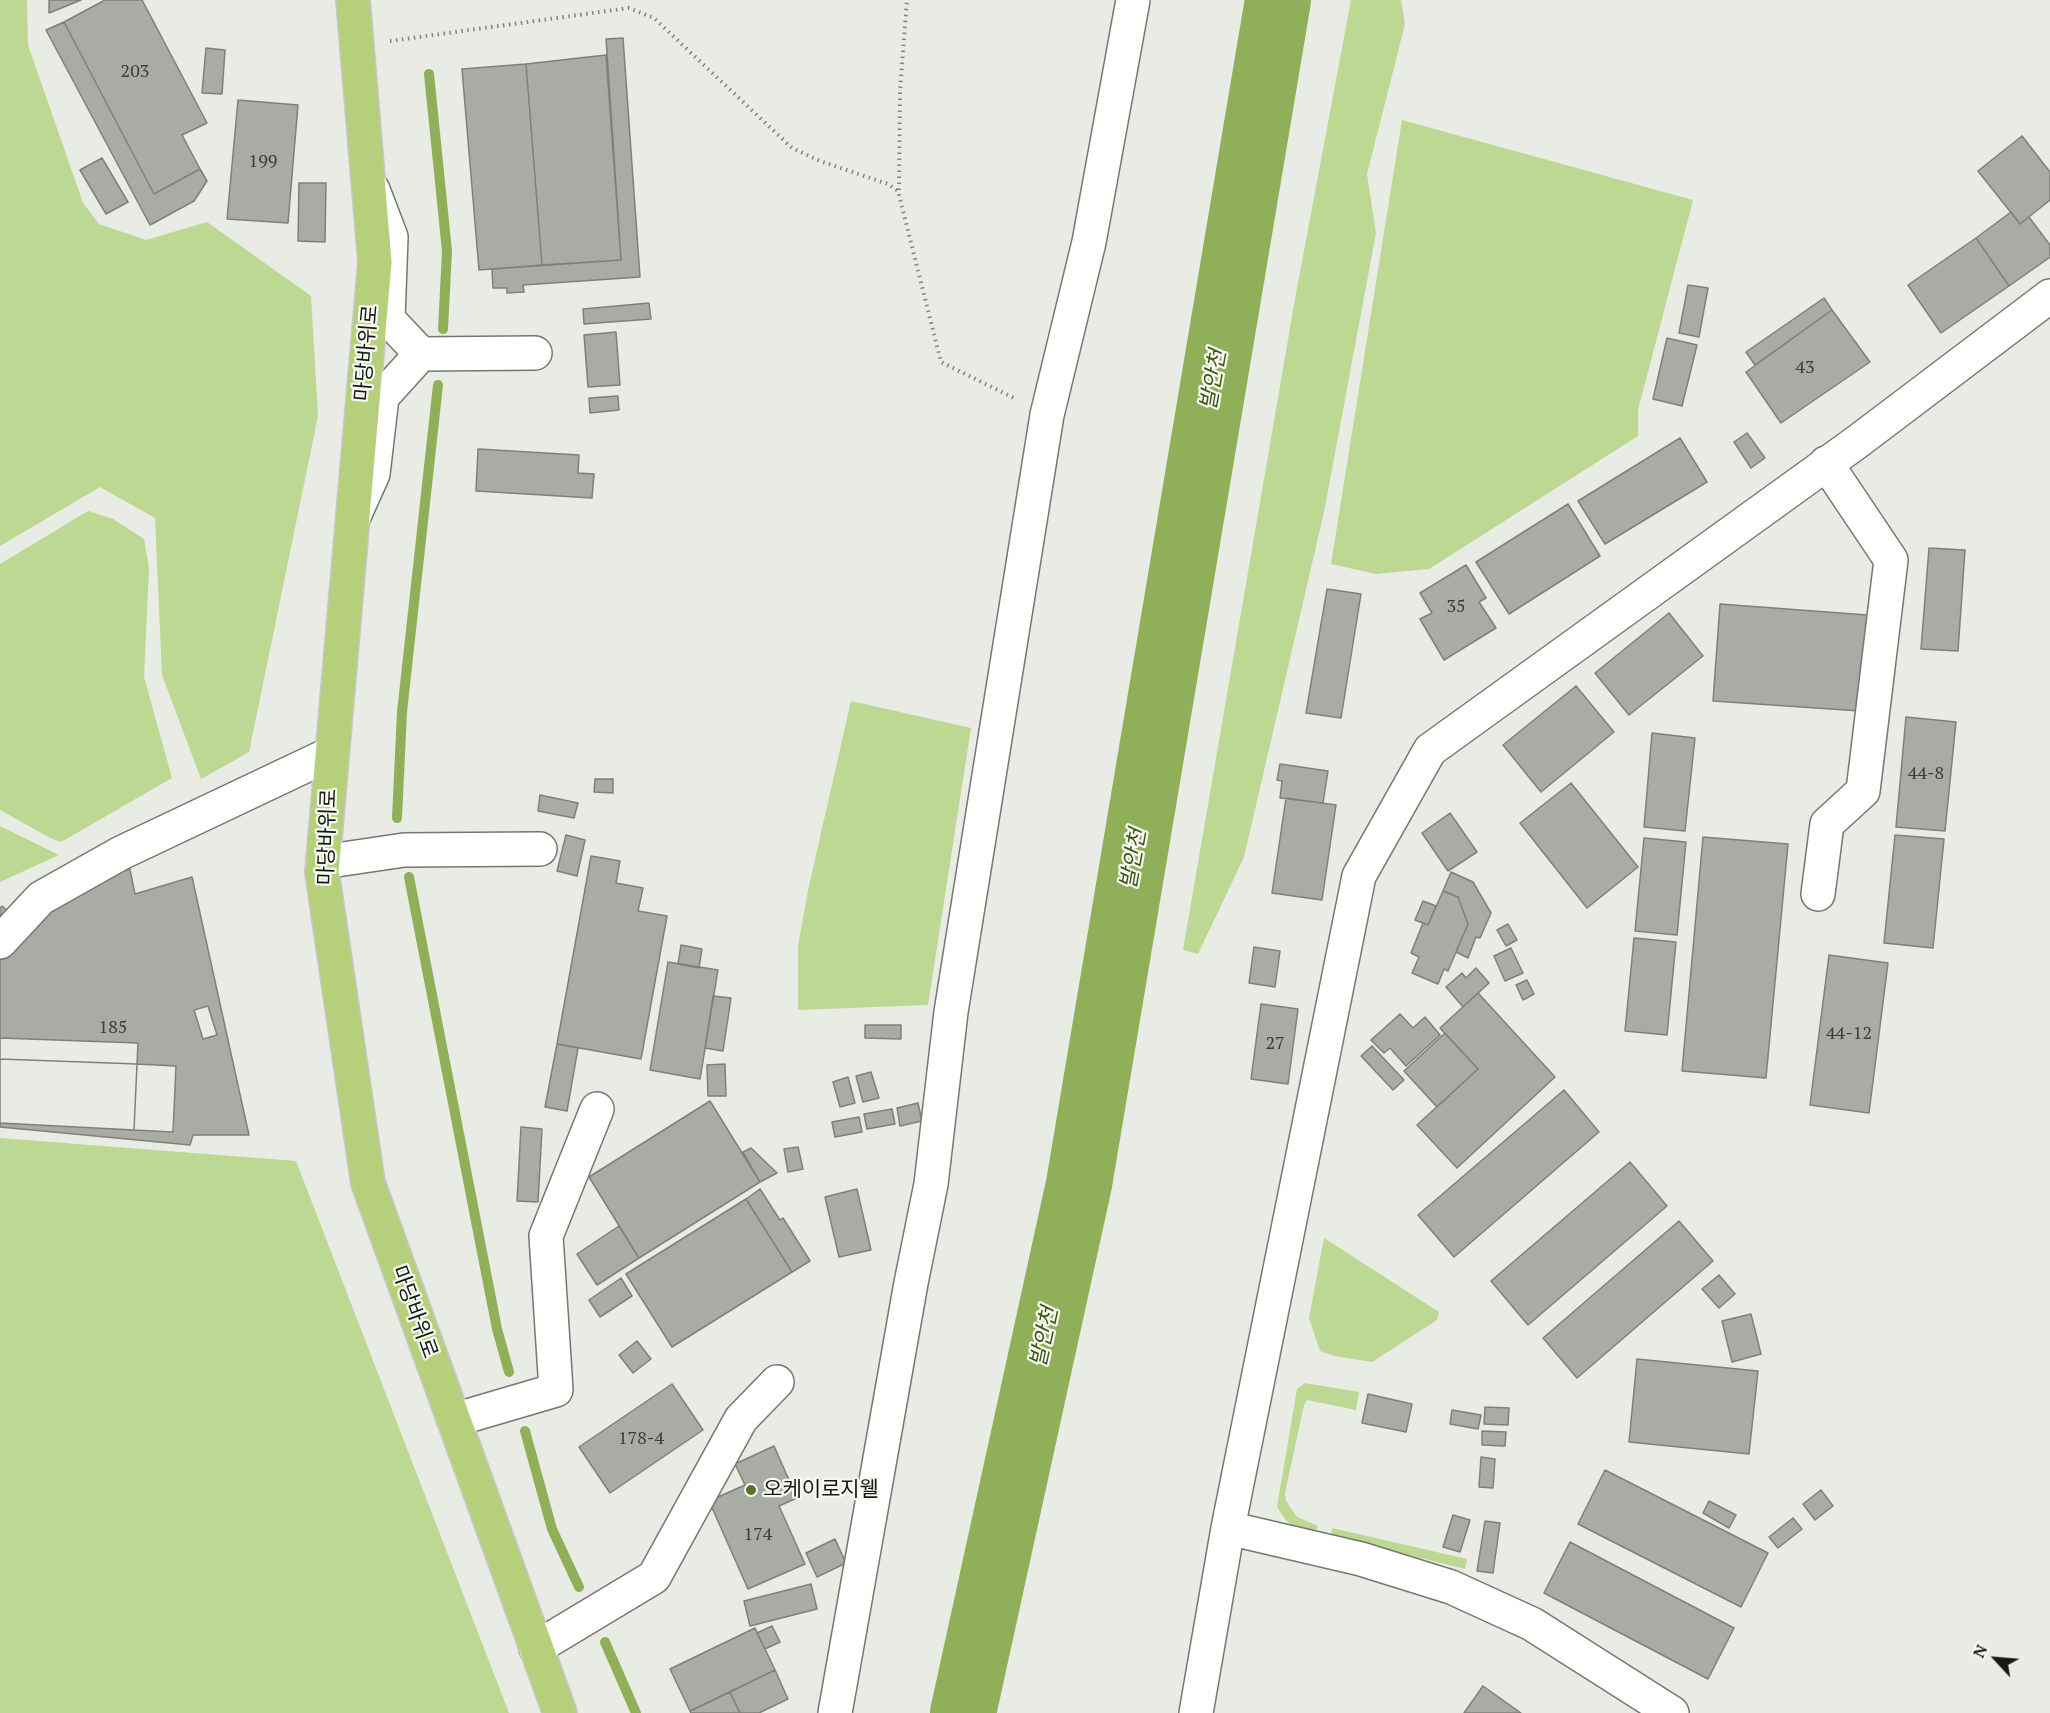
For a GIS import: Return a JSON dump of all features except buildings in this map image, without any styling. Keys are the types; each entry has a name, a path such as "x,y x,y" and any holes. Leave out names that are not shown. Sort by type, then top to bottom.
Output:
{"main road":[{"name":"마당바위로","path":"353,0 375,262 322,872 368,1183 560,1713"}],"street":[{"path":"835,1713 909,1294 931,1184 951,1012 1047,415 1089,242 1133,0"},
{"path":"368,178 391,237 388,319 421,354 535,353"},
{"path":"1196,1713 1228,1528 1359,876 1430,750 1826,463 2050,296"},
{"path":"353,518 374,474 382,397 421,354"},
{"path":"1818,894 1827,824 1863,791 1892,560 1826,463"},
{"path":"0,942 41,898 152,838 332,753"},
{"path":"323,862 404,850 540,849"},
{"path":"454,1420 556,1390 546,1236 597,1109"},
{"path":"536,1648 654,1577 741,1419 777,1382"},
{"path":"1228,1528 1361,1559 1451,1587 1532,1624 1672,1713"}],"path":[{"path":"907,0 900,91 898,191 942,362 1047,415"},
{"path":"357,45 629,8 654,18 792,148 820,161 888,184 898,191"}],"green space":[{"path":"0,0 27,0 28,45 83,203 99,224 146,240 207,222 311,296 318,416 249,752 201,779 162,675 155,518 100,487 0,546"},
{"path":"1351,0 1401,0 1405,24 1367,174 1376,233 1324,512 1244,857 1198,954 1183,950 1295,299"},
{"path":"1402,120 1693,200 1638,410 1638,436 1429,569 1376,574 1331,564"},
{"path":"88,511 113,519 144,539 149,568 144,677 172,778 61,842 0,810 0,564"},
{"path":"851,701 971,728 928,1005 798,1010 798,945"},
{"path":"0,826 59,855 0,882"},
{"path":"0,1138 296,1161 509,1713 0,1713"},
{"path":"1324,1238 1439,1312 1437,1320 1372,1362 1334,1356 1320,1351 1309,1318"},
{"path":"1305,1383 1359,1392 1356,1410 1307,1400 1304,1405 1285,1493 1286,1501 1297,1517 1318,1526 1316,1534 1291,1525 1277,1507 1297,1389"},
{"path":"1332,1528 1467,1559 1465,1569 1331,1536"}],"waterway":[{"name":"발안천","path":"963,1713 1079,1184 1278,0"},
{"path":"429,74 447,251 443,329"},
{"path":"397,818 402,712 438,385"},
{"path":"409,877 497,1329 509,1372"},
{"path":"525,1431 552,1529 579,1587"},
{"path":"605,1642 636,1713"}],"place":[{"name":"오케이로지웰","path":"751,1490"}]}
